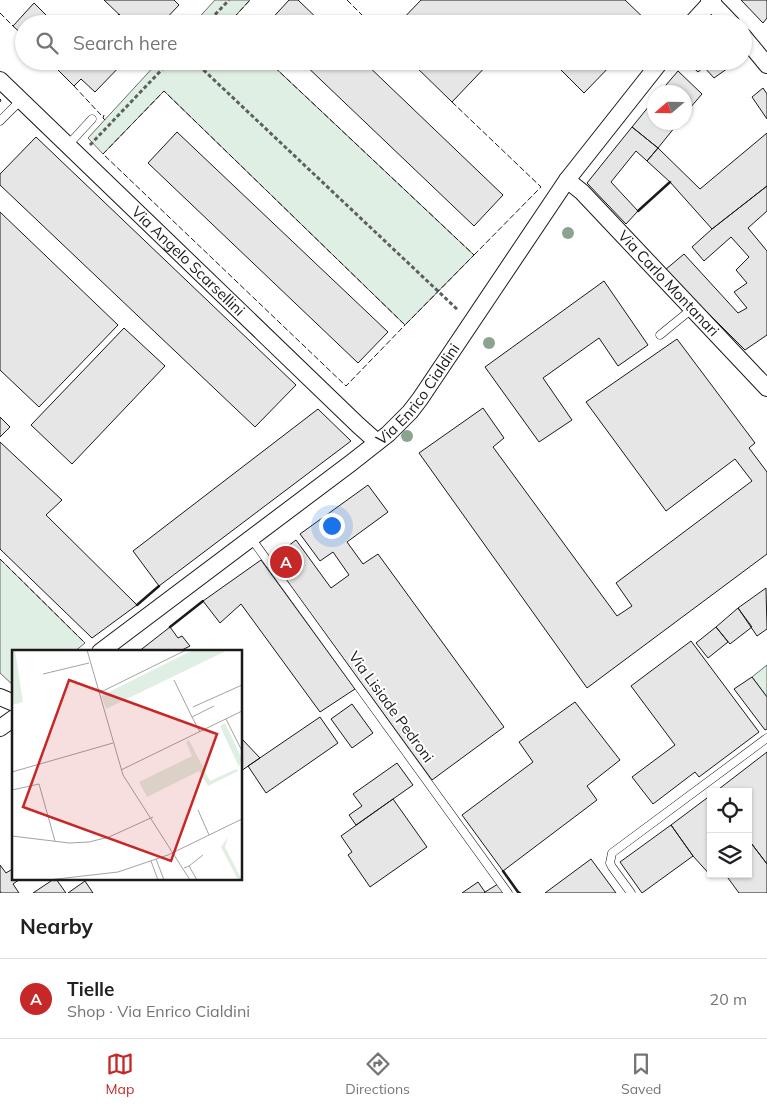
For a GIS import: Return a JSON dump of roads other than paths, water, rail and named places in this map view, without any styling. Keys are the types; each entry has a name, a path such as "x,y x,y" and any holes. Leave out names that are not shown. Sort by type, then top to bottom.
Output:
{"street":[{"path":"699,15 711,1 724,15"},
{"path":"752,47 767,65"},
{"name":"Via Enrico Cialdini","path":"103,650 399,424 420,399 567,180 654,70"},
{"name":"Via Angelo Scarsellini","path":"0,80 377,442"},
{"name":"Via Carlo Montanari","path":"567,180 582,192 767,388"},
{"path":"0,697 12,702"},
{"path":"0,728 12,719"}],"lane":[{"path":"0,121 21,100"},
{"path":"74,151 92,120"},
{"path":"660,335 693,308"},
{"name":"Via Lisiade Pedroni","path":"251,538 508,893"},
{"path":"630,893 610,863 612,853 767,738"}],"place":[{"name":"Tielle","path":"286,562"}]}
